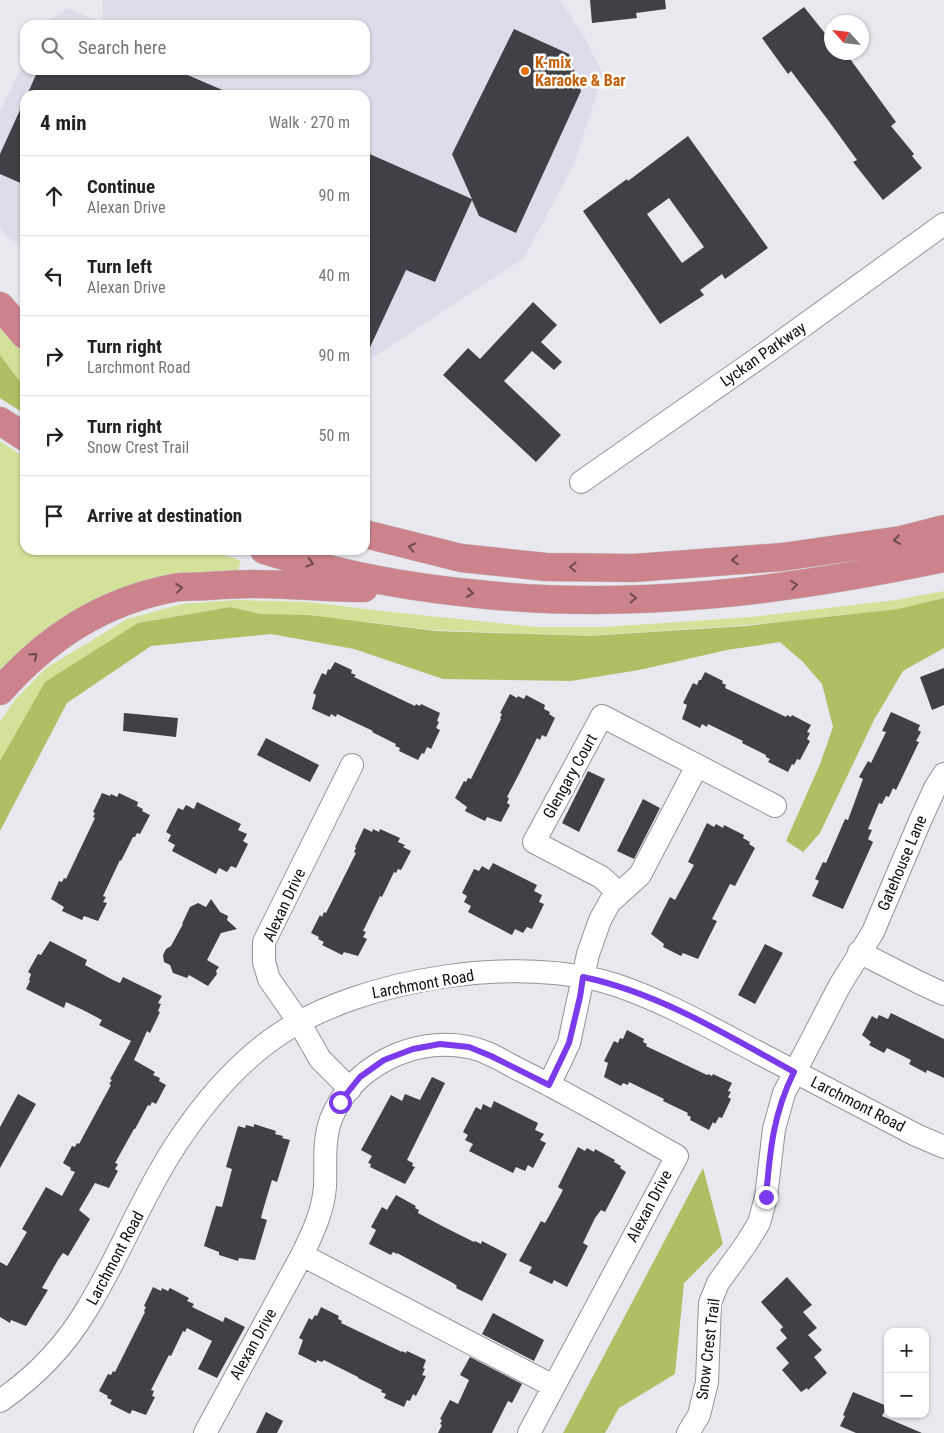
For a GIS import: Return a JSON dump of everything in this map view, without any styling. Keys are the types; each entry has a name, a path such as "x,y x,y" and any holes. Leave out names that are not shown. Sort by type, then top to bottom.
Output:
{"highway":[{"path":"0,306 20,329"},
{"path":"0,421 20,434"},
{"path":"370,535 460,558 546,567 634,568 782,557 901,540 944,529"},
{"path":"282,555 327,568 422,587 540,599 681,597 804,584 944,558"},
{"path":"0,691 18,671 62,633 90,617 136,598 175,588 253,584 329,588 422,587"}],"street":[{"name":"Lyckan Parkway","path":"581,482 767,352 944,224"},
{"name":"Glengary Court","path":"619,893 601,877 534,842 602,716 775,806"},
{"name":"Alexan Drive","path":"350,1089 320,1058 299,1022 269,978 264,962 264,942 352,765"},
{"path":"549,1085 569,1043 588,954 600,920 610,902 640,875 697,766"},
{"name":"Gatehouse Lane","path":"794,1072 835,993 872,932 935,788 944,774"},
{"path":"859,952 944,994"},
{"name":"Larchmont Road","path":"0,1401 48,1361 87,1310 170,1154 193,1119 238,1067 279,1034 299,1022 337,1003 395,986 477,974 510,972 537,972 583,977 614,985 654,1000 944,1147"},
{"name":"Alexan Drive","path":"205,1433 316,1225 325,1188 327,1134 331,1119 340,1102 360,1077 384,1060 413,1049 440,1044 469,1047 491,1056 549,1085 676,1156 529,1433"},
{"name":"Snow Crest Trail","path":"688,1433 699,1416 707,1382 710,1303 718,1282 759,1223 766,1197 774,1129 784,1093 794,1072"},
{"path":"302,1254 553,1386"}],"shaded area":[{"path":"102,0 560,0 584,36 603,75 573,166 524,258 370,360 370,90 20,90 20,245 7,237 0,228 0,112 20,70 20,75 370,75 370,20 103,20"},
{"path":"69,8 94,20 48,20"}],"green space":[{"path":"0,326 20,349 20,381 0,355"},
{"path":"0,355 20,381 20,411 0,398"},
{"path":"0,441 20,455 20,555 225,555 241,561 236,575 164,581 0,679"},
{"path":"944,591 944,598 899,609 759,624 589,636 433,630 367,622 263,614 230,607 138,623 0,761 0,721 15,700 46,668 127,619 182,604 237,600 307,602 537,627 604,627 752,617 896,600"},
{"path":"944,598 944,648 903,671 874,720 820,833 803,852 786,841 820,764 833,727 822,684 803,662 780,642 727,650 639,670 571,681 443,679 354,649 271,634 151,646 67,703 0,831 0,761 45,682 138,623 230,607 261,614 308,615 436,631 589,636 745,626 898,609"},
{"path":"703,1168 723,1244 684,1283 675,1374 619,1408 605,1433 563,1433"}],"building":[{"path":"590,0 665,0 666,9 636,13 637,18 592,23"},
{"path":"804,7 824,32 824,60 851,60 896,122 891,126 914,154 912,156 922,168 883,200 853,162 857,160 828,120 791,71 788,74 762,38"},
{"path":"514,29 569,54 581,91 516,233 479,216 472,200 435,282 406,270 370,347 370,154 472,199 452,154"},
{"path":"36,75 188,75 222,90 29,90"},
{"path":"20,110 20,183 0,174 0,154"},
{"path":"688,136 768,248 725,279 722,274 700,290 704,295 660,324 583,211 627,179 628,181","holes":["669,198 704,247 682,263 647,214"]},
{"path":"533,302 557,325 541,342 562,362 554,370 532,351 504,381 561,435 536,462 443,375 468,348 480,359"},
{"path":"335,662 352,670 351,673 356,675 354,677 415,706 416,704 420,706 421,704 440,713 436,728 440,730 431,749 427,747 424,754 422,753 418,760 399,751 400,748 395,746 396,744 373,731 337,714 336,717 331,714 330,717 312,709 316,695 313,693 322,673 326,675 328,669 330,670"},
{"path":"944,668 944,705 932,710 920,677"},
{"path":"705,672 723,681 722,683 726,685 725,688 786,717 787,715 791,717 792,715 811,725 807,732 810,733 807,739 810,741 800,760 797,759 794,765 792,764 788,772 768,762 770,759 766,755 742,743 743,741 708,724 707,727 702,724 700,728 682,719 687,705 683,703 693,683 697,685"},
{"path":"510,694 524,699 526,695 545,705 544,709 555,718 546,737 542,735 540,740 537,738 507,797 509,798 507,803 510,805 501,822 487,817 485,821 465,811 467,807 455,798 464,781 466,782 468,778 471,779 501,719 502,714 500,713"},
{"path":"891,712 920,725 918,730 921,732 916,741 919,742 896,790 893,788 889,797 886,796 882,804 879,803 868,829 872,830 868,839 873,842 843,909 812,896 819,881 815,879 823,862 826,863 845,819 848,820 863,779 859,777 868,761 871,763 886,732 882,731"},
{"path":"124,713 178,718 176,737 123,731"},
{"path":"266,738 319,765 310,782 257,755"},
{"path":"588,771 605,779 579,832 562,823"},
{"path":"102,793 117,797 119,793 138,802 137,806 150,815 140,834 137,833 133,837 120,860 103,896 106,897 103,902 107,903 98,921 84,916 82,920 62,911 64,907 51,899 59,881 62,882 64,878 66,879 95,818 93,817 95,813 93,812"},
{"path":"643,799 660,808 634,859 617,851"},
{"path":"197,802 241,824 238,830 247,834 243,841 248,844 236,868 231,866 227,872 219,868 216,874 172,851 175,845 168,841 171,835 166,832 178,808 183,810 186,805 194,809"},
{"path":"707,823 714,827 716,824 723,828 724,825 744,835 743,838 755,848 735,886 730,884 712,919 717,921 698,959 683,953 681,956 663,947 664,944 651,934 670,897 675,900 694,865 688,862"},
{"path":"364,828 372,832 373,829 379,832 380,829 400,838 398,842 405,845 403,847 411,851 401,870 398,869 396,873 394,872 382,897 380,896 363,931 366,932 363,937 367,939 358,956 344,952 342,955 322,945 324,942 311,933 320,915 322,917 324,912 326,913 356,853 354,852 355,847"},
{"path":"493,863 537,885 534,891 542,895 539,902 544,904 532,929 527,927 523,933 515,929 512,935 468,912 471,906 464,902 467,896 462,893 474,869 479,871 482,866 489,870"},
{"path":"211,899 220,912 228,916 227,920 237,929 221,933 207,960 219,967 216,971 217,974 208,986 189,975 187,978 173,973 170,965 164,962 163,955 166,949 171,946 190,907 198,903 206,907"},
{"path":"50,941 87,960 85,965 113,980 120,983 123,977 162,996 158,1003 161,1004 158,1011 160,1012 150,1033 147,1031 134,1060 155,1072 153,1075 160,1078 159,1081 166,1085 156,1104 152,1102 150,1106 148,1105 115,1163 118,1164 115,1169 118,1171 109,1188 95,1183 79,1210 90,1219 68,1256 63,1253 58,1260 42,1288 48,1290 26,1326 11,1320 10,1323 0,1317 0,1262 7,1266 27,1232 22,1229 46,1187 62,1196 75,1172 63,1163 72,1146 75,1147 77,1143 79,1144 111,1085 109,1084 112,1080 110,1079 131,1041 99,1025 102,1020 83,1010 66,1002 64,1008 26,989 31,974 28,972 38,954 41,955"},
{"path":"765,944 783,953 755,1004 738,995"},
{"path":"891,1013 944,1039 944,1078 927,1070 926,1073 909,1064 911,1060 887,1048 884,1053 869,1045 871,1042 862,1035 872,1016 877,1019 879,1015 888,1019"},
{"path":"627,1030 644,1039 643,1042 647,1044 646,1046 707,1075 712,1076 713,1074 732,1083 728,1091 731,1092 728,1097 731,1099 722,1118 719,1117 715,1124 713,1122 709,1130 690,1120 691,1117 687,1115 688,1113 663,1101 664,1099 629,1082 628,1085 623,1083 621,1086 604,1077 608,1063 604,1061 614,1041 618,1043 620,1038 623,1039"},
{"path":"432,1077 445,1083 407,1160 413,1163 412,1166 415,1167 405,1184 370,1167 371,1164 368,1163 372,1156 361,1150 391,1095 402,1101 405,1094 420,1100"},
{"path":"18,1094 36,1104 0,1168 0,1127"},
{"path":"494,1101 538,1123 535,1130 544,1134 540,1140 546,1143 533,1168 528,1165 525,1171 516,1167 513,1173 469,1151 473,1144 465,1140 468,1135 463,1132 476,1107 481,1110 483,1104 491,1108"},
{"path":"254,1124 276,1131 275,1134 290,1140 277,1182 272,1180 263,1210 261,1218 267,1220 255,1260 239,1258 238,1261 219,1255 219,1252 204,1246 216,1206 222,1207 232,1169 226,1167 238,1126 245,1128 246,1125 254,1127"},
{"path":"578,1147 585,1151 587,1148 594,1152 595,1149 615,1160 614,1162 626,1172 605,1212 601,1210 595,1218 583,1243 588,1246 567,1287 554,1280 552,1284 529,1273 532,1267 519,1261 541,1221 545,1223 563,1190 558,1187"},
{"path":"396,1195 416,1206 415,1208 419,1210 418,1213 442,1226 474,1242 481,1244 482,1241 507,1254 482,1301 397,1253 393,1252 391,1255 369,1244 376,1230 371,1227 382,1207 387,1210"},
{"path":"787,1277 812,1305 803,1312 817,1328 808,1335 822,1350 814,1357 827,1373 808,1390 807,1388 801,1392 782,1370 789,1363 776,1348 787,1338 780,1330 783,1327 761,1302"},
{"path":"153,1287 161,1291 162,1288 168,1291 170,1288 189,1298 187,1301 194,1304 192,1307 223,1322 225,1317 245,1327 217,1378 198,1369 212,1341 187,1328 185,1332 183,1331 151,1390 154,1391 152,1396 155,1397 146,1415 132,1410 130,1414 110,1404 112,1400 99,1391 108,1374 111,1375 113,1371 115,1372 145,1312 146,1307 144,1306"},
{"path":"321,1307 339,1316 338,1319 342,1321 341,1323 402,1352 406,1353 407,1351 426,1360 422,1375 426,1376 416,1396 413,1394 410,1401 407,1400 404,1407 384,1398 386,1394 381,1392 382,1390 324,1360 322,1362 317,1360 316,1363 298,1354 303,1340 299,1338 309,1318 312,1320 315,1315 317,1316"},
{"path":"493,1313 544,1340 534,1361 482,1334"},
{"path":"470,1357 522,1384 512,1403 508,1401 492,1433 438,1433 442,1425 440,1424 442,1420 440,1419 450,1400 458,1404 469,1380 460,1375"},
{"path":"853,1392 884,1405 882,1416 884,1418 922,1433 856,1433 840,1426 845,1416 843,1415"},
{"path":"266,1412 283,1421 277,1433 256,1433"}],"place":[{"name":"K-mix Karaoke & Bar","path":"525,71"}],"route":[{"path":"340,1102 360,1077 384,1060 399,1053 440,1044 469,1047 549,1085 569,1043 583,977 635,992 677,1010 794,1072 784,1093 774,1129 766,1197"}]}
